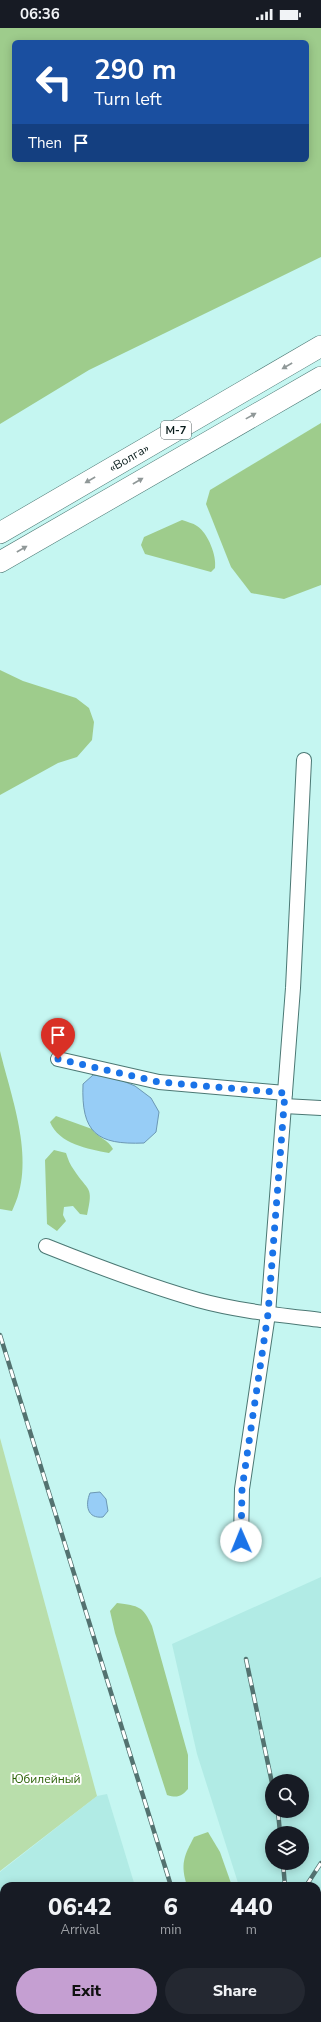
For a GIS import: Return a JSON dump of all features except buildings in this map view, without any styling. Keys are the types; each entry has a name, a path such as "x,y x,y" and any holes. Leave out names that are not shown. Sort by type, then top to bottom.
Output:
{"highway":[{"name":"«Волга»","path":"0,533 321,346"},
{"name":"«Волга»","path":"0,562 321,377"}],"street":[{"path":"241,1541 242,1489 268,1314 293,988 304,760"},
{"path":"58,1059 159,1082 284,1099 321,1108"},
{"path":"46,1246 103,1269 185,1296 268,1314 321,1320"}],"shaded area":[{"path":"93,1075 116,1078 135,1086 151,1098 159,1112 156,1132 144,1143 114,1142 95,1133 89,1125 85,1114 83,1101 83,1084"},
{"path":"100,1492 106,1499 108,1511 103,1517 94,1516 89,1510 88,1506 88,1498 90,1493"},
{"path":"321,1577 321,1882 238,1882 197,1754 172,1644"},
{"path":"107,1794 134,1882 0,1882 0,1872 97,1796"}],"green space":[{"path":"0,28 321,28 321,257 89,370 0,424"},
{"path":"321,423 321,585 284,599 251,593 231,567 206,504 210,490"},
{"path":"182,520 197,526 208,539 215,557 215,568 211,572 145,554 141,545 144,537"},
{"path":"0,670 23,681 76,698 89,708 94,722 92,740 77,757 58,763 0,795"},
{"path":"0,1051 16,1111 22,1152 22,1173 19,1192 12,1211 0,1209"},
{"path":"56,1116 92,1129 113,1149 109,1153 92,1150 75,1144 60,1136 50,1122"},
{"path":"54,1150 66,1153 71,1166 90,1193 87,1215 80,1214 73,1206 64,1207 63,1215 66,1221 57,1231 47,1224 45,1160"},
{"name":"Юбилейный","path":"0,1438 97,1796 0,1871"},
{"path":"117,1603 139,1608 146,1614 152,1626 188,1755 188,1789 179,1796 167,1795 115,1633 110,1611"},
{"path":"208,1832 220,1852 231,1882 186,1882 184,1860 194,1837"}],"railway":[{"path":"0,1335 170,1882"},
{"path":"246,1659 270,1774"},
{"path":"279,1818 279,1826"},
{"path":"309,1882 321,1863"},
{"path":"284,1870 285,1882"}],"route":[{"path":"58,1059 159,1082 285,1093 268,1314 254,1418 244,1467 241,1541"}]}
